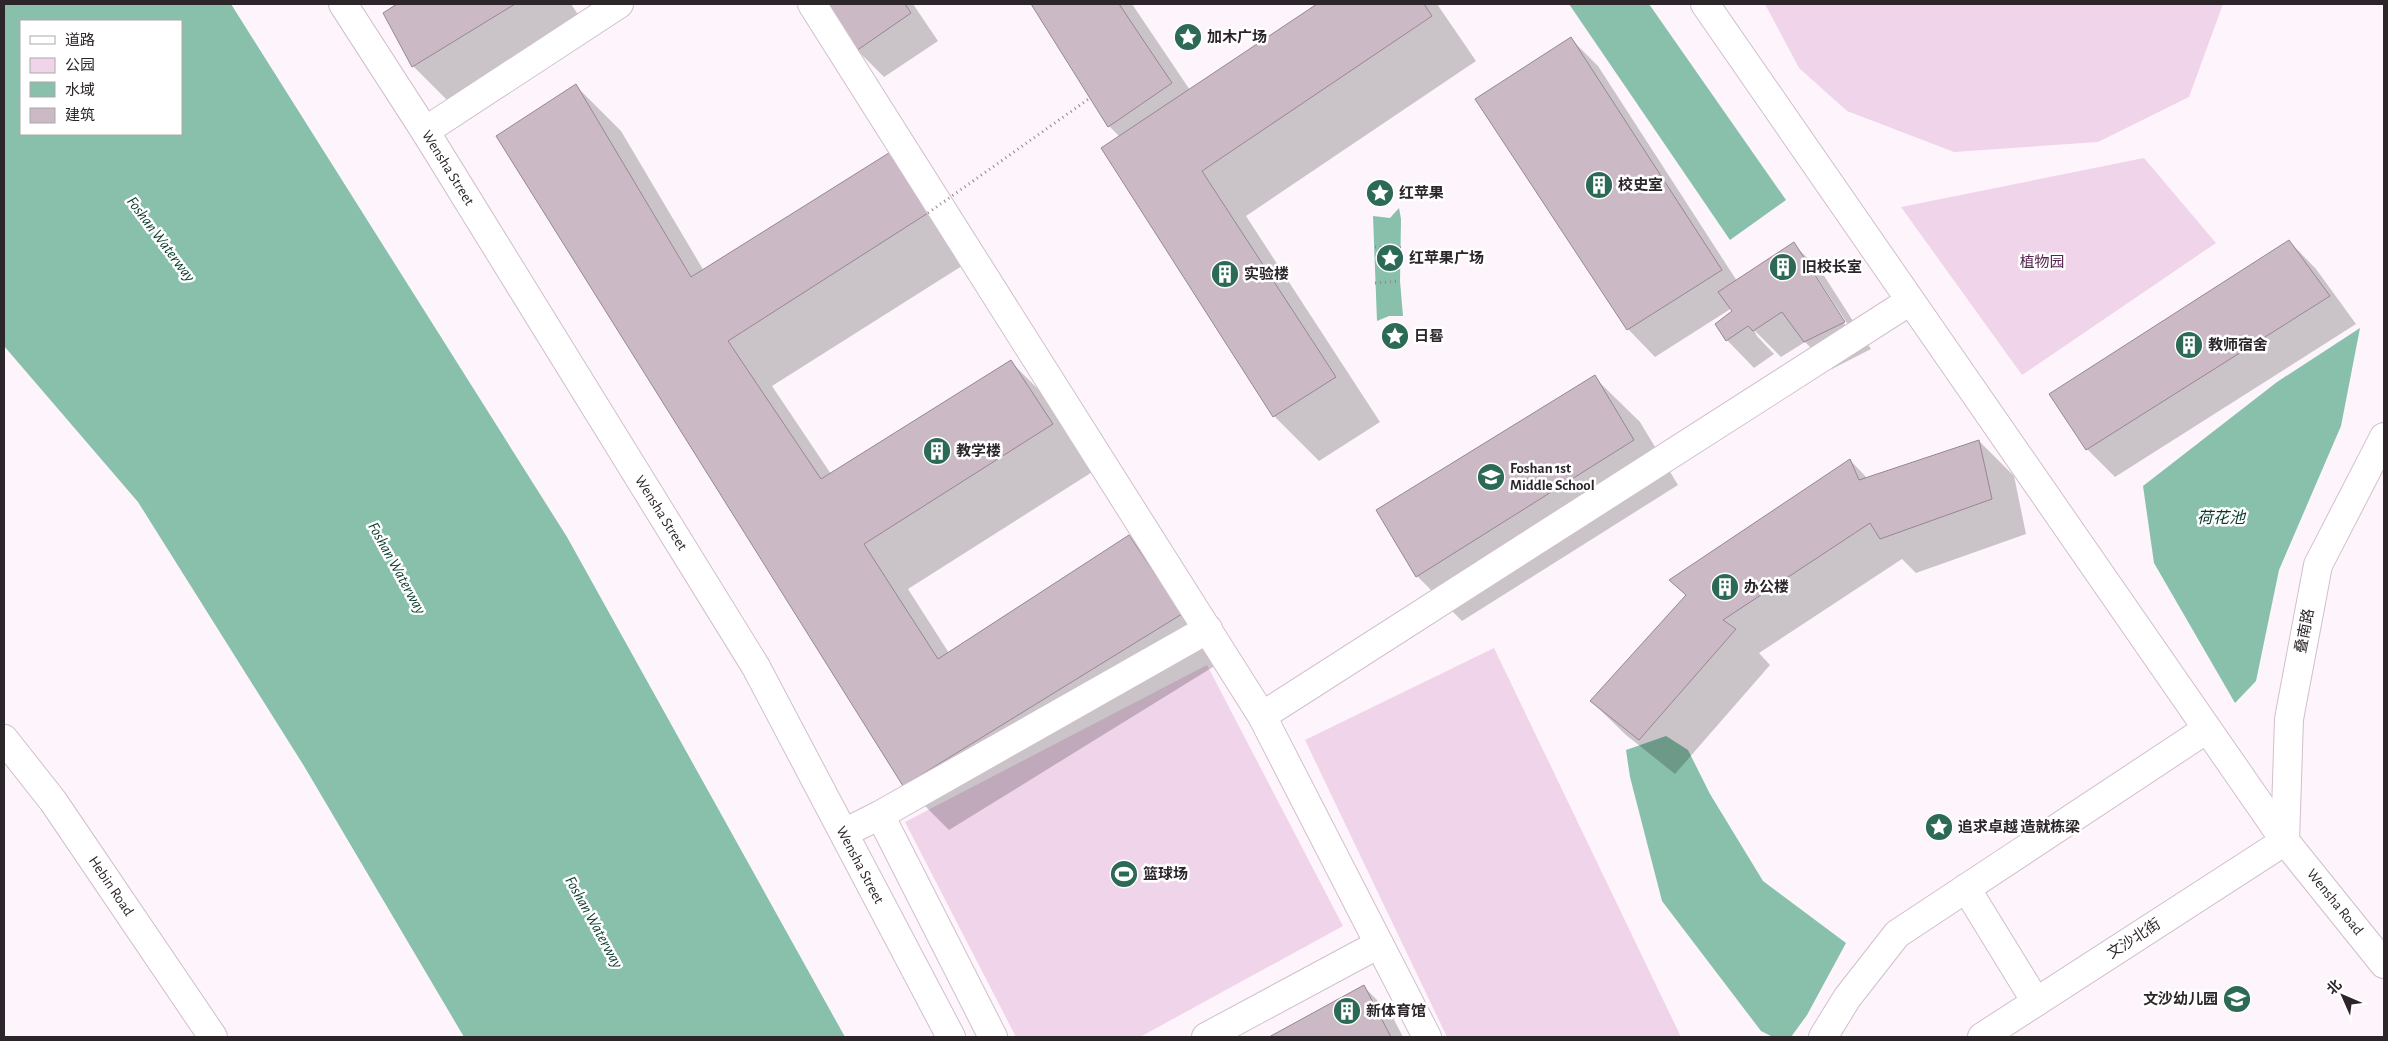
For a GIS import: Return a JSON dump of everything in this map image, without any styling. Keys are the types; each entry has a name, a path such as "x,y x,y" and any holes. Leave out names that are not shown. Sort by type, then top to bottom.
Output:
{"street":[{"name":"Wensha Street","path":"342,4 425,131 756,667 951,1037"},
{"path":"425,131 619,4"},
{"path":"812,4 1262,716 1427,1037"},
{"name":"Wensha Road","path":"1705,4 2285,841 2384,964"},
{"path":"1262,716 1910,301"},
{"name":"叠南路","path":"2285,841 2289,719 2318,565 2384,437"},
{"path":"844,832 880,814 1208,629"},
{"path":"1823,1037 1847,998 1897,934 2207,729"},
{"name":"Hebin Road","path":"4,739 53,801 213,1037"},
{"path":"880,814 993,1037"},
{"name":"文沙北街","path":"1982,1037 2285,841"},
{"path":"1966,888 2036,1002"},
{"path":"1206,1037 1379,944"}],"path":[{"path":"928,214 1090,98"},
{"path":"1375,247 1401,248"},
{"path":"1376,284 1400,281"}],"green space":[{"path":"1765,4 2223,4 2189,97 2098,142 1954,152 1847,111 1799,68"},
{"name":"植物园","path":"2144,158 2216,243 2022,375 1901,207"},
{"path":"1494,648 1681,1037 1447,1037 1305,740"},
{"name":"篮球场","path":"1207,665 1343,926 1140,1037 1016,1037 905,822"}],"water":[{"name":"Foshan Waterway","path":"4,4 231,4 567,537 845,1037 464,1037 304,766 138,502 4,346"},
{"path":"1569,4 1649,4 1786,200 1730,240"},
{"path":"1399,208 1401,219 1400,281 1403,316 1389,316 1377,321 1373,216 1390,218"},
{"name":"荷花池","path":"2360,328 2341,426 2279,570 2256,681 2235,703 2154,563 2143,486 2277,382"},
{"path":"1666,736 1688,750 1710,794 1763,881 1846,943 1807,1015 1791,1037 1773,1037 1761,1031 1662,901 1630,777 1626,750"}],"building":[{"path":"397,4 515,4 412,67 383,13"},
{"path":"827,4 905,4 911,13 856,51"},
{"path":"1031,4 1119,4 1172,83 1108,127"},
{"name":"实验楼","path":"1317,4 1424,4 1432,16 1202,171 1336,377 1273,417 1101,148"},
{"name":"校史室","path":"1571,37 1722,270 1627,330 1475,99"},
{"name":"教学楼","path":"576,84 691,277 892,151 928,213 728,341 821,479 1011,360 1053,424 864,544 938,659 1129,535 1182,614 903,786 496,136"},
{"name":"教师宿舍","path":"2289,240 2330,296 2086,450 2049,394"},
{"name":"旧校长室","path":"1794,242 1845,322 1804,342 1782,312 1753,331 1748,326 1726,341 1715,324 1732,311 1718,292"},
{"path":"1595,375 1634,440 1416,577 1376,510"},
{"name":"办公楼","path":"1979,440 1992,499 1880,539 1870,523 1723,620 1736,629 1639,740 1590,701 1686,595 1669,580 1850,459 1859,480"},
{"name":"新体育馆","path":"1364,985 1391,1037 1269,1037"}],"place":[{"name":"加木广场","path":"1188,37"},
{"name":"校史室","path":"1599,185"},
{"name":"红苹果","path":"1380,193"},
{"name":"红苹果广场","path":"1390,258"},
{"name":"旧校长室","path":"1783,267"},
{"name":"实验楼","path":"1225,274"},
{"name":"日晷","path":"1395,336"},
{"name":"教师宿舍","path":"2189,345"},
{"name":"教学楼","path":"937,451"},
{"name":"Foshan 1st Middle School","path":"1491,477"},
{"name":"办公楼","path":"1725,587"},
{"name":"追求卓越 造就栋梁","path":"1939,827"},
{"name":"篮球场","path":"1124,874"},
{"name":"文沙幼儿园","path":"2237,999"},
{"name":"新体育馆","path":"1347,1011"}]}
